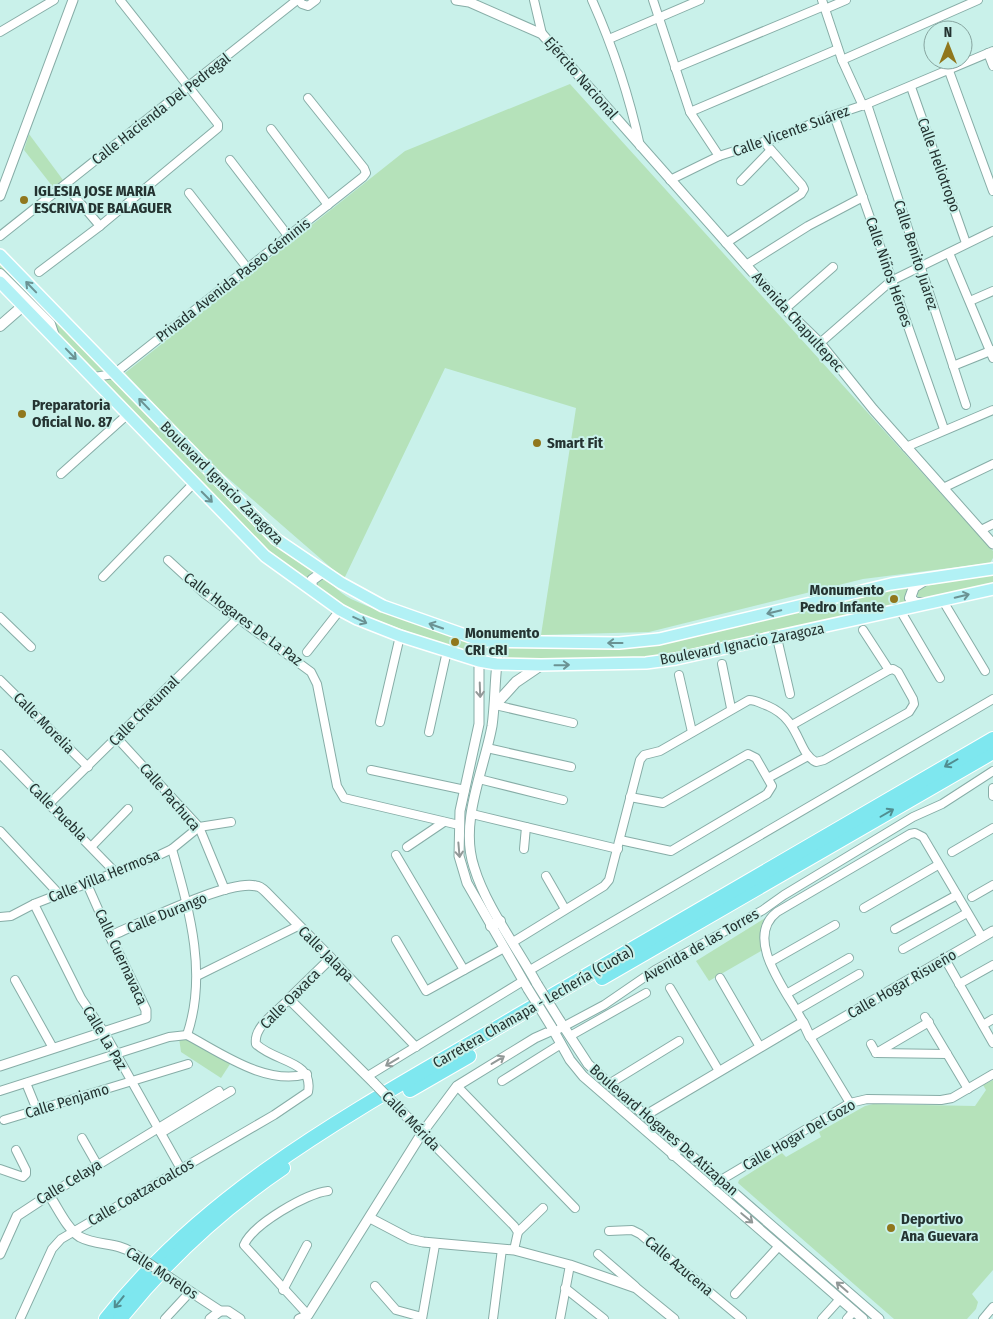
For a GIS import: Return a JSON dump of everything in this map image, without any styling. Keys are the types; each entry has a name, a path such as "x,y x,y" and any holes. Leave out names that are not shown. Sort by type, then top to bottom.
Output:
{"highway":[{"name":"Carretera Chamapa - Lechería (Cuota)","path":"106,1319 157,1260 220,1203 260,1172 344,1119 447,1058 993,739"},
{"name":"Carretera Chamapa - Lechería (Cuota)","path":"120,1319 166,1265 202,1232 266,1180 306,1154 560,1001 993,752"}],"main road":[{"name":"Boulevard Ignacio Zaragoza","path":"0,255 258,522 282,544 323,572 383,606 482,642 619,643 651,640 870,588 993,569"},
{"path":"0,274 50,324 54,336"},
{"name":"Boulevard Ignacio Zaragoza","path":"0,282 54,336 193,484 265,556 340,610 357,619 448,652 496,664 646,663 676,660 993,590"},
{"path":"0,326 24,305"},
{"path":"314,592 311,588 312,580 323,572"},
{"path":"928,578 914,587 910,598 916,603 937,602"},
{"path":"495,705 516,682 541,665"},
{"path":"673,1155 680,1146"}],"street":[{"path":"0,32 54,0"},
{"path":"0,196 73,0"},
{"path":"39,272 100,226 218,128 218,124 120,0"},
{"name":"Calle Hacienda Del Pedregal","path":"0,236 298,0 308,6 316,0"},
{"name":"Ejército Nacional","path":"456,0 469,1 542,34 641,148"},
{"path":"534,0 542,34"},
{"path":"592,0 609,39 631,106 641,148"},
{"path":"653,0 690,112 719,156"},
{"path":"609,39 700,0"},
{"path":"675,68 823,5 846,0"},
{"path":"842,60 978,0"},
{"name":"Calle Benito Juárez","path":"823,5 842,60 865,105 966,405"},
{"path":"690,112 838,49"},
{"path":"991,52 993,66"},
{"name":"Calle Vicente Suárez","path":"670,180 719,156 764,142 865,105 991,52"},
{"path":"949,71 993,190"},
{"name":"Calle Heliotropo","path":"911,87 966,243"},
{"name":"Privada Avenida Paseo Géminis","path":"94,378 114,374 289,237 366,173 308,98"},
{"name":"Calle Niños Héroes","path":"834,115 944,429"},
{"path":"271,130 328,205"},
{"path":"726,243 801,194 804,190 802,185 764,142"},
{"name":"Avenida Chapultepec","path":"641,148 785,309 820,343 906,447 993,544"},
{"path":"741,182 771,150"},
{"path":"230,160 289,237"},
{"path":"65,185 100,226"},
{"path":"189,193 248,269"},
{"path":"746,265 808,226 863,197"},
{"path":"820,343 891,281 993,231"},
{"path":"949,253 992,353 954,366"},
{"path":"785,309 833,267"},
{"path":"970,301 993,291"},
{"path":"906,447 944,429 993,410"},
{"path":"61,474 128,414"},
{"path":"943,488 993,464"},
{"path":"104,577 193,484"},
{"path":"981,530 993,524"},
{"name":"Calle Hogares De La Paz","path":"168,560 205,594 306,667 315,678 337,786 344,798 459,825"},
{"path":"937,602 985,671"},
{"path":"307,652 340,610"},
{"path":"900,610 940,678"},
{"name":"Calle Chetumal","path":"49,804 238,617"},
{"path":"1,619 31,647"},
{"path":"863,630 889,670"},
{"path":"380,722 400,636"},
{"path":"777,638 790,694"},
{"name":"Boulevard Hogares De Atizapan","path":"482,642 479,661 479,724 459,825 458,844 462,870 496,924 513,942 537,984 588,1064 879,1319"},
{"name":"Boulevard Hogares De Atizapan","path":"500,643 496,664 495,705 472,814 470,843 473,866 504,948 561,1044 583,1076 863,1319"},
{"path":"429,732 448,652"},
{"path":"722,664 731,708"},
{"path":"513,942 604,886 612,874 641,757 660,751 731,708 752,700 782,713 792,725 808,756 816,762 824,760 912,709 913,699 898,672 894,669 889,670 792,725"},
{"path":"679,675 692,732"},
{"name":"Calle Morelia","path":"0,680 88,767"},
{"path":"530,970 993,699"},
{"path":"495,705 573,723"},
{"name":"Calle Pachuca","path":"117,738 199,827 225,890"},
{"path":"487,748 571,767"},
{"name":"Calle Puebla","path":"0,754 92,846 115,872"},
{"path":"620,840 671,851 767,794 772,786 756,758 748,754 663,803 630,798"},
{"path":"768,778 808,756"},
{"path":"371,770 465,790"},
{"name":"Avenida de las Torres","path":"370,1218 422,1133 457,1086 552,1028 763,910 792,890 913,817 935,808 993,771"},
{"path":"479,779 563,800"},
{"path":"92,846 128,809"},
{"path":"472,814 618,849"},
{"path":"199,827 231,822"},
{"path":"407,847 444,822"},
{"name":"Calle Villa Hermosa","path":"2,917 172,849 199,827"},
{"path":"524,849 526,827"},
{"path":"952,852 993,828"},
{"path":"0,831 59,894"},
{"path":"850,1103 810,1037 770,962 764,947 770,920 777,912 910,834 915,833 923,838 982,937"},
{"path":"172,849 188,903 197,976 194,1014 186,1034"},
{"path":"396,856 464,970"},
{"path":"864,908 938,865"},
{"path":"546,876 565,909"},
{"name":"Calle Cuernavaca","path":"87,884 146,1010 146,1018 104,1032"},
{"name":"Calle Jalapa","path":"225,890 247,885 258,886 266,892 416,1047"},
{"path":"972,897 993,885"},
{"name":"Calle Durango","path":"110,936 188,903 225,890"},
{"path":"895,929 957,895"},
{"name":"Calle La Paz","path":"34,904 81,998 104,1032 180,1169"},
{"path":"903,949 967,913"},
{"path":"770,962 835,925"},
{"path":"197,976 298,926"},
{"name":"Calle Hogar Risueño","path":"810,1037 993,931"},
{"path":"396,940 426,991 504,948"},
{"name":"Calle Oaxaca","path":"307,1074 301,1067 270,1055 256,1044 255,1037 258,1030 331,958"},
{"path":"788,994 850,958"},
{"path":"945,959 992,1039"},
{"path":"959,984 993,965"},
{"path":"797,1010 859,974"},
{"path":"720,978 760,1047"},
{"path":"15,980 53,1048"},
{"path":"371,1080 416,1047 526,985"},
{"path":"670,988 720,1071"},
{"path":"570,1036 646,993"},
{"name":"Calle Mérida","path":"289,999 371,1080 518,1232"},
{"path":"983,1025 993,1019"},
{"path":"876,1053 927,1020 968,1089"},
{"path":"646,1115 803,1022"},
{"path":"0,1066 104,1032"},
{"path":"0,1091 169,1037 186,1034 233,1060 262,1072 294,1078 307,1074"},
{"path":"609,1084 679,1041"},
{"path":"502,1081 561,1044"},
{"path":"870,1044 876,1053"},
{"path":"876,1053 947,1054"},
{"name":"Calle Penjamo","path":"4,1120 188,1064"},
{"name":"Calle Coatzacoalcos","path":"20,1319 52,1249 61,1239 300,1099 308,1092 310,1082 307,1074"},
{"name":"Calle Hogar Del Gozo","path":"721,1180 850,1103 867,1100 941,1100 952,1098 993,1074"},
{"path":"26,1083 37,1110"},
{"path":"457,1086 575,1208"},
{"path":"159,1130 219,1091"},
{"path":"159,1130 231,1091"},
{"name":"Calle Celaya","path":"0,1254 17,1216 159,1130"},
{"path":"82,1138 98,1166"},
{"path":"0,1169 23,1178 26,1170 16,1150"},
{"path":"328,1191 308,1195 276,1214 244,1245 307,1318 370,1218 410,1239 435,1245 514,1250 570,1265 636,1288"},
{"path":"49,1195 74,1232"},
{"path":"514,1250 518,1232 543,1208"},
{"name":"Calle Azucena","path":"609,1231 636,1232 742,1319"},
{"name":"Calle Morelos","path":"74,1232 81,1237 118,1246 133,1253 220,1311 228,1311 240,1319"},
{"path":"283,1290 306,1245"},
{"path":"375,1286 396,1310 422,1318 435,1245"},
{"path":"735,1294 779,1246"},
{"path":"493,1319 502,1249"},
{"path":"598,1254 674,1319"},
{"path":"560,1319 570,1265"},
{"path":"565,1288 604,1319"},
{"path":"165,1319 189,1291"},
{"path":"822,1319 840,1299"},
{"path":"983,1319 993,1307"},
{"path":"210,1319 220,1311"},
{"path":"847,1319 854,1311"}],"green space":[{"path":"570,84 993,551 993,558 990,563 863,579 649,632 541,635 576,408 445,368 344,579 207,460 125,373 405,151"},
{"path":"29,134 63,180 53,187 24,150"},
{"path":"0,257 109,371 98,373 57,334 0,270"},
{"path":"114,375 179,445 318,571 311,573 307,583 275,559 102,380"},
{"path":"318,574 351,599 366,606 474,643 474,649 467,653 349,610 313,586"},
{"path":"993,574 993,587 924,601 919,599 917,594 919,587"},
{"path":"908,586 906,597 911,604 660,659 508,662 503,655 506,646 578,646 748,620"},
{"path":"767,917 761,951 709,981 696,961"},
{"path":"187,1036 232,1061 221,1078 181,1052 179,1038"},
{"name":"Deportivo Ana Guevara","path":"993,1080 993,1270 972,1294 978,1302 976,1309 967,1319 894,1319 738,1183 739,1180 782,1153 786,1157 821,1137 819,1132 865,1106 873,1104 975,1106 986,1090 983,1085"}],"place":[{"name":"IGLESIA JOSE MARIA ESCRIVA DE BALAGUER","path":"24,200"},
{"name":"Preparatoria Oficial No. 87","path":"22,414"},
{"name":"Smart Fit","path":"537,443"},
{"name":"Monumento Pedro Infante","path":"894,599"},
{"name":"Monumento CRI cRI","path":"455,642"},
{"name":"Deportivo Ana Guevara","path":"891,1228"}]}
